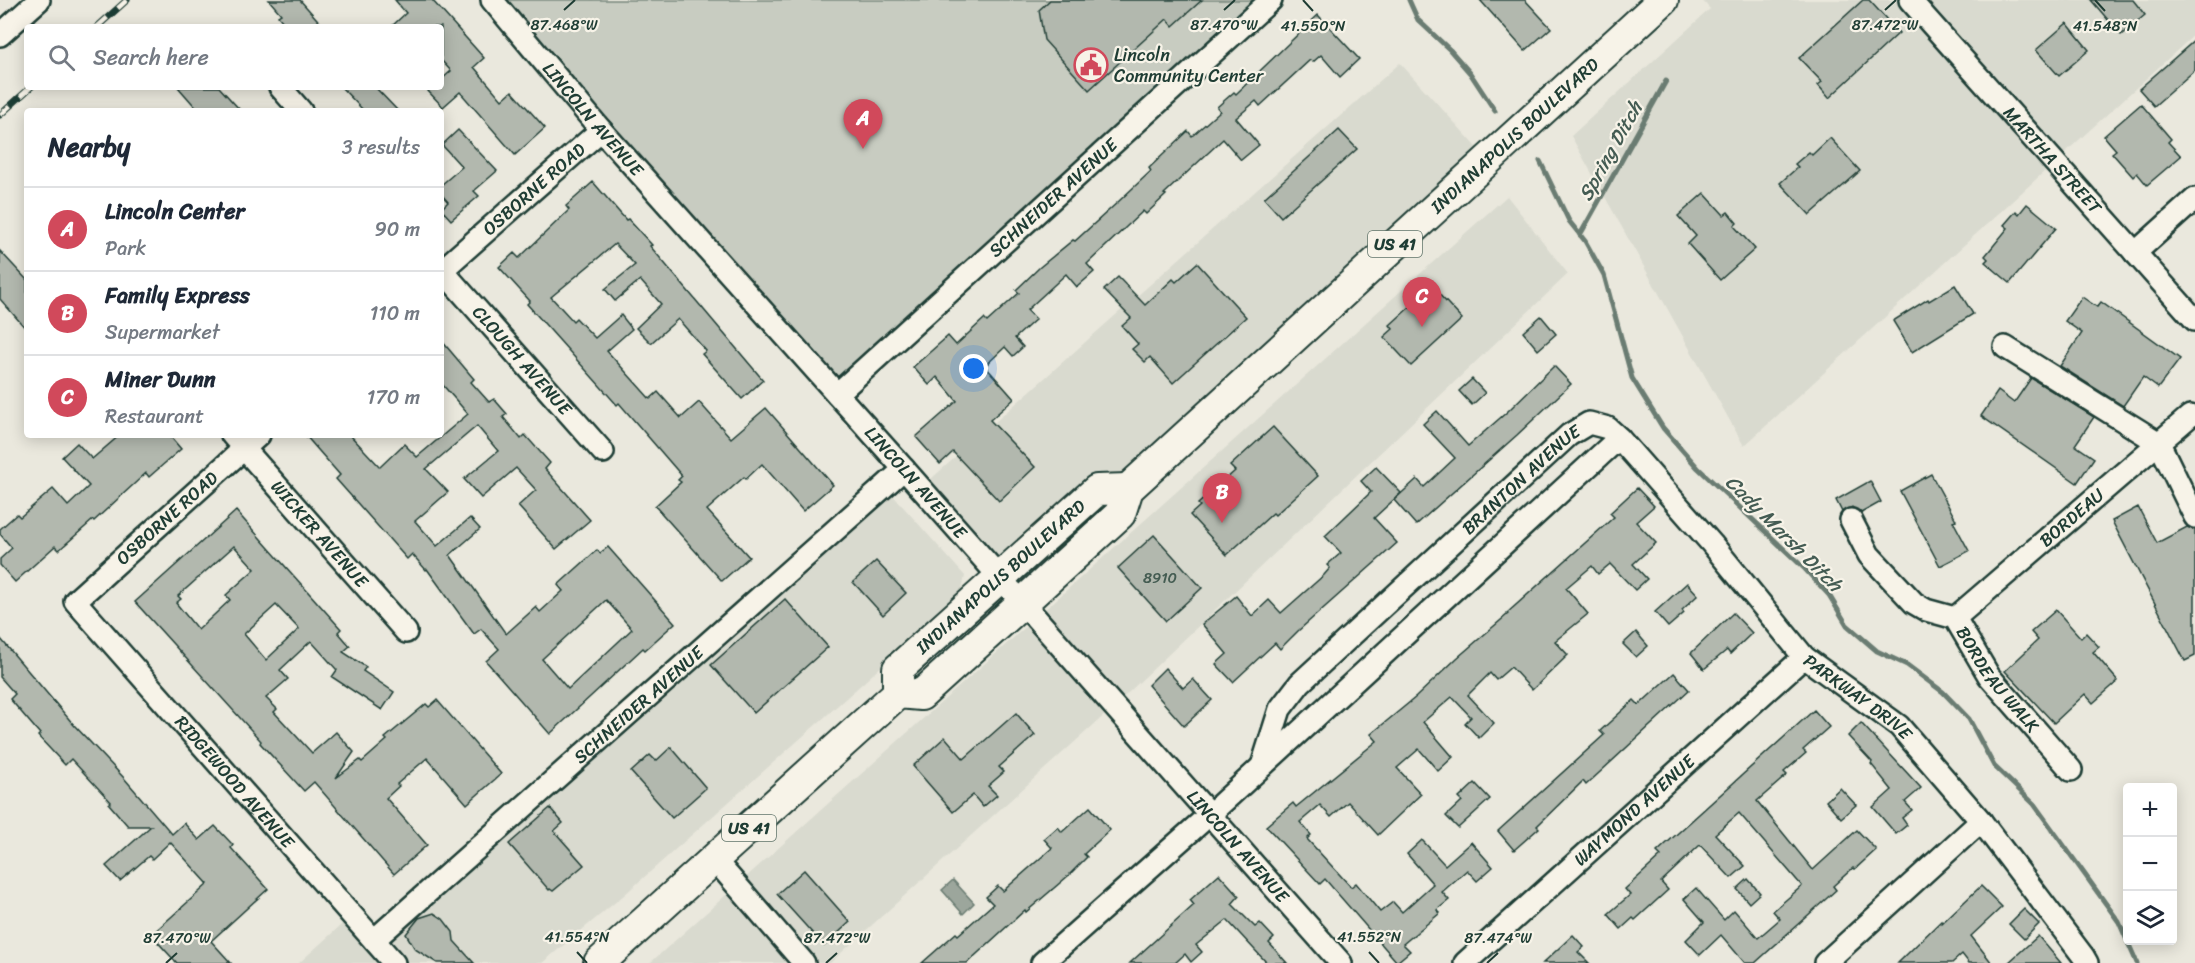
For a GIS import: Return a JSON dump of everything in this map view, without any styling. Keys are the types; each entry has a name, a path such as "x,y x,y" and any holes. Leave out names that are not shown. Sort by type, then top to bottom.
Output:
{"highway":[{"name":"INDIANAPOLIS BOULEVARD","path":"1128,489 1097,490 898,669 898,693 921,695 1120,514 1128,489 1663,0"},
{"name":"US 41","path":"599,963 898,693"}],"street":[{"path":"0,35 39,0"},
{"name":"LINCOLN AVENUE","path":"492,0 601,130 1341,963"},
{"name":"SCHNEIDER AVENUE","path":"837,394 1271,0"},
{"name":"MARTHA STREET","path":"1910,0 2195,320"},
{"path":"283,90 298,108"},
{"name":"OSBORNE ROAD","path":"444,267 601,130"},
{"path":"2135,253 2195,199"},
{"name":"CLOUGH AVENUE","path":"444,273 603,452"},
{"path":"2005,347 2159,443 2195,517"},
{"name":"BORDEAU","path":"1955,618 2159,443 2193,411"},
{"name":"BRANTON AVENUE","path":"1042,963 1209,815 1619,438 1608,428 1590,423 1569,435 1300,683 1280,709 1262,766"},
{"name":"PARKWAY DRIVE","path":"1619,438 1712,544 1804,657 1899,726 1981,821 2087,963"},
{"name":"OSBORNE ROAD","path":"75,601 245,439"},
{"name":"WICKER AVENUE","path":"245,439 406,632"},
{"name":"SCHNEIDER AVENUE","path":"374,940 904,469"},
{"name":"BORDEAU WALK","path":"1851,520 1869,555 1914,603 1926,610 1955,618 1989,676 2071,770"},
{"name":"RIDGEWOOD AVENUE","path":"75,601 394,963"},
{"name":"WAYMOND AVENUE","path":"1465,963 1804,657"},
{"path":"1825,963 1981,821"},
{"path":"714,859 804,963"}],"shaded area":[{"path":"500,0 1257,0 838,385"},
{"path":"1702,0 2195,0 2195,34 1744,446 1571,136 1710,9"},
{"path":"1400,63 1486,157 1127,485 999,573 923,486"},
{"path":"1507,196 1568,274 1109,711 830,963 650,963"},
{"path":"889,491 965,576 961,594 624,895 542,963 299,963 350,917 374,944"},
{"path":"953,880 974,903 963,914 942,890"}],"building":[{"path":"269,0 300,0 321,24 285,24 278,16 281,14"},
{"path":"395,0 432,0 484,58 474,67 502,100 512,91 545,128 515,155 460,92 443,107 428,91 444,90 444,77 451,71 444,63 444,24 394,24 406,13"},
{"name":"Lincoln Community Center","path":"1050,0 1202,0 1173,26 1167,19 1089,90 1044,40 1039,10"},
{"path":"1480,0 1525,0 1551,28 1525,51"},
{"path":"1863,0 1869,0 1899,33 1829,98 1818,85 1822,82 1799,58"},
{"path":"2091,0 2133,0 2145,15 2121,35"},
{"path":"1318,15 1359,59 1340,77 1321,55 1313,62 1310,60 1260,106 1256,101 1236,118 1259,145 1241,160 1223,139 1146,214 1143,211 1087,264 1094,272 1077,287 1066,274 1027,310 1036,319 1015,338 1023,347 1013,356 1005,347 985,366 1014,399 990,420 1035,467 999,501 953,452 940,464 916,437 957,401 937,377 929,385 913,367 948,336 956,345 984,319 987,322 1019,293 1016,290 1040,267 1073,240 1075,241 1118,202 1188,131 1192,136 1220,111 1217,107 1234,92 1236,94"},
{"path":"2067,23 2089,50 2059,76 2036,50"},
{"path":"2195,40 2195,70 2154,106 2139,89"},
{"path":"181,90 222,90 238,108 196,108"},
{"path":"344,90 378,90 395,108 361,108"},
{"path":"2141,104 2171,139 2168,142 2181,156 2147,185 2137,173 2133,177 2112,153 2116,150 2104,136"},
{"path":"458,130 497,171 474,191 479,196 451,220 444,212 444,206 448,202 444,197 444,182 462,167 444,147 444,143"},
{"path":"1339,130 1357,149 1281,217 1264,198"},
{"path":"1830,138 1860,171 1810,215 1780,183 1798,167 1795,164 1809,152 1812,155"},
{"path":"593,182 626,220 628,219 652,245 650,246 763,380 742,399 702,354 706,351 678,319 651,343 636,328 661,304 640,280 615,301 605,289 635,265 615,244 551,297 573,321 576,318 595,338 621,315 632,329 607,351 650,399 658,392 681,418 699,402 731,438 766,408 833,485 803,511 762,464 746,479 744,477 707,510 749,557 722,581 655,506 681,482 678,480 682,476 619,403 617,405 527,304 530,301 499,267 514,253 519,258 569,210 566,206"},
{"path":"1704,193 1724,215 1728,212 1737,223 1734,226 1755,249 1720,280 1688,244 1696,236 1678,216"},
{"path":"2027,204 2056,228 2010,283 1985,262 1988,259 1985,256 2008,228 2004,225 2016,211 2019,214"},
{"path":"0,251 24,277 24,327 0,299"},
{"path":"1197,263 1246,317 1173,383 1150,357 1145,362 1132,349 1138,344 1122,326 1131,318 1104,290 1118,277 1145,305 1173,279 1176,282"},
{"path":"1955,285 1973,314 1912,352 1893,321"},
{"path":"1436,291 1462,319 1411,366 1384,337 1393,329 1390,325 1412,305 1416,310"},
{"path":"2082,297 2097,307 2101,302 2180,359 2158,388 2143,377 2123,406 2060,366 2082,333 2065,321"},
{"path":"1541,316 1556,334 1538,350 1523,332"},
{"path":"444,344 474,379 471,382 489,402 494,399 507,414 503,417 521,439 525,435 550,463 545,469 590,520 556,549 518,506 536,490 516,468 481,498 464,479 498,451 477,426 426,469 448,492 415,521 437,546 470,518 480,529 450,555 506,634 536,607 540,612 563,591 558,585 597,550 600,553 608,547 675,623 645,650 643,648 550,734 486,661 499,649 481,629 474,634 427,569 412,554 407,559 336,479 340,475 308,438 353,438 380,467 404,444 417,457 440,438 444,438 444,434 468,414 444,386","holes":["606,600 632,629 568,689 542,659"]},
{"path":"1554,366 1571,384 1416,525 1394,500 1417,479 1424,487 1455,458 1423,424 1437,411 1468,446"},
{"path":"2031,378 2094,417 2075,445 2094,458 2077,483 1981,416 1998,391 2014,403"},
{"path":"1472,379 1485,393 1472,405 1459,391"},
{"path":"1273,427 1318,476 1227,555 1190,515 1200,506 1198,504 1235,471 1230,466"},
{"path":"116,438 172,438 181,449 149,477 146,473 94,521 59,550 55,546 15,582 0,565 0,559 12,548 0,534 0,529 17,514 20,517 53,489 68,506 89,486 62,457 77,443 92,459"},
{"path":"1376,467 1401,493 1374,518 1397,543 1280,649 1275,643 1233,682 1216,664 1227,654 1202,624 1236,596 1252,616 1269,600 1281,613 1324,575 1330,568 1327,565 1341,553 1325,536 1371,492 1361,481"},
{"path":"1931,474 1956,520 1953,521 1969,551 1940,566 1900,491"},
{"path":"1870,481 1881,502 1861,513 1852,507 1842,512 1836,500"},
{"path":"1637,488 1654,506 1636,522 1656,543 1633,564 1647,579 1635,590 1610,564 1598,574 1592,566 1566,588 1588,614 1555,641 1568,655 1532,690 1511,667 1496,680 1490,673 1468,695 1494,723 1479,738 1465,723 1471,717 1452,697 1423,722 1453,757 1438,771 1419,749 1397,768 1421,794 1378,835 1348,802 1331,817 1320,805 1300,822 1311,835 1307,839 1351,887 1356,883 1380,912 1393,902 1402,912 1433,884 1407,854 1422,840 1445,865 1471,842 1493,867 1477,881 1467,870 1442,892 1449,900 1437,910 1440,913 1403,944 1410,951 1397,962 1325,879 1320,884 1266,826 1293,803 1296,807 1377,741 1371,734 1416,697 1614,517 1610,513"},
{"path":"2138,507 2157,543 2187,527 2195,530 2195,656 2185,661 2112,521"},
{"path":"236,511 341,629 338,632 350,646 343,652 366,667 363,671 394,692 382,710 332,677 337,670 311,641 280,670 288,679 266,698 277,709 274,712 312,753 336,732 354,752 336,778 360,760 362,762 387,740 385,738 426,704 429,707 437,700 501,774 467,804 427,758 397,784 399,786 386,798 427,845 394,874 314,782 304,791 135,602","holes":["234,546 255,569 226,595 230,600 198,630 176,603 181,599 178,596","276,605 299,629 266,660 244,634"]},
{"path":"1154,535 1202,588 1166,621 1118,568"},
{"path":"876,561 906,593 883,615 853,582"},
{"path":"1687,583 1698,595 1682,610 1684,613 1668,627 1655,612"},
{"path":"785,599 828,647 754,713 711,665"},
{"path":"2056,610 2081,638 2086,633 2099,647 2093,652 2118,681 2093,703 2085,694 2054,723 2005,671 2038,640 2031,632"},
{"path":"1733,613 1752,633 1730,654 1727,650 1704,669 1691,653"},
{"path":"1636,632 1648,646 1636,657 1623,644"},
{"path":"0,638 172,834 184,823 199,840 215,826 233,845 231,848 268,889 211,941 231,963 177,963 151,935 208,884 170,842 152,859 149,856 120,881 106,866 151,826 128,826 109,804 111,802 71,759 65,765 38,736 40,734 10,699 15,694 0,677"},
{"path":"1165,668 1183,688 1193,679 1212,700 1184,726 1148,685"},
{"path":"1674,673 1689,690 1586,785 1583,781 1537,826 1539,828 1514,850 1498,831 1604,735 1600,731 1634,700 1639,705"},
{"path":"1814,710 1829,727 1803,750 1806,753 1784,772 1787,775 1757,801 1813,870 1857,830 1876,850 1833,886 1836,890 1755,963 1745,963 1721,935 1700,955 1686,940 1704,922 1684,899 1696,888 1724,920 1734,910 1758,938 1780,919 1773,911 1802,886 1739,813 1715,834 1745,866 1731,878 1700,845 1661,882 1668,890 1635,920 1633,918 1621,929 1608,914 1630,895 1625,889 1661,856 1657,852"},
{"path":"1016,713 1035,735 999,767 1004,772 988,786 997,795 983,807 973,795 953,812 913,766 945,737 964,759"},
{"path":"1861,723 1921,788 1905,802 1912,810 1902,818 1907,825 1896,834 1873,807 1892,790 1871,764 1872,762 1848,736"},
{"path":"671,747 706,788 672,818 631,772 650,755 656,761"},
{"path":"1475,783 1490,799 1458,828 1446,816 1462,801 1459,798"},
{"path":"1840,788 1856,805 1841,818 1826,801"},
{"path":"1090,807 1110,830 1084,854 1087,857 1068,876 1026,912 1025,910 967,963 922,963 993,904 986,897 998,886 1003,891 1052,848 1044,839 1058,827 1062,832"},
{"path":"550,808 563,823 554,831 584,865 553,891 549,890 509,844"},
{"path":"804,870 850,922 824,946 777,894"},
{"path":"1219,874 1239,896 1232,904 1255,927 1260,923 1274,938 1269,943 1287,963 1267,963 1227,920 1196,945 1202,952 1191,962 1185,954 1175,963 1130,963 1194,905 1190,900"},
{"path":"1748,879 1760,893 1749,903 1737,889"},
{"path":"1981,886 2002,907 1971,936 1992,963 1969,963 1962,954 1952,963 1898,963 1941,921 1942,923"},
{"path":"2024,909 2039,924 2024,939 2009,924"},
{"path":"434,913 443,919 453,932 454,941 474,963 437,963 415,949 406,934 419,918"},
{"path":"1573,935 1584,947 1578,952 1589,963 1543,963"},
{"path":"2038,936 2061,963 2008,963"}],"waterway":[{"name":"Cady Marsh Ditch","path":"1409,0 1418,20 1450,50 1470,73 1495,111"},
{"name":"Spring Ditch","path":"1580,235 1666,81"},
{"name":"Cady Marsh Ditch","path":"1540,161 1569,221 1585,241 1604,275 1632,378 1663,428 1698,468 1805,569 1829,595 1847,625 1877,651 1907,665 1943,692 1969,719 1994,766 2034,804 2119,922 2137,963"}],"railway":[{"path":"100,24 127,0"},
{"path":"0,115 28,90"}],"place":[{"name":"Lincoln Community Center","path":"1091,65"},
{"name":"Lincoln Center","path":"863,149"},
{"name":"Miner Dunn","path":"1422,327"},
{"name":"Family Express","path":"1222,523"}]}
